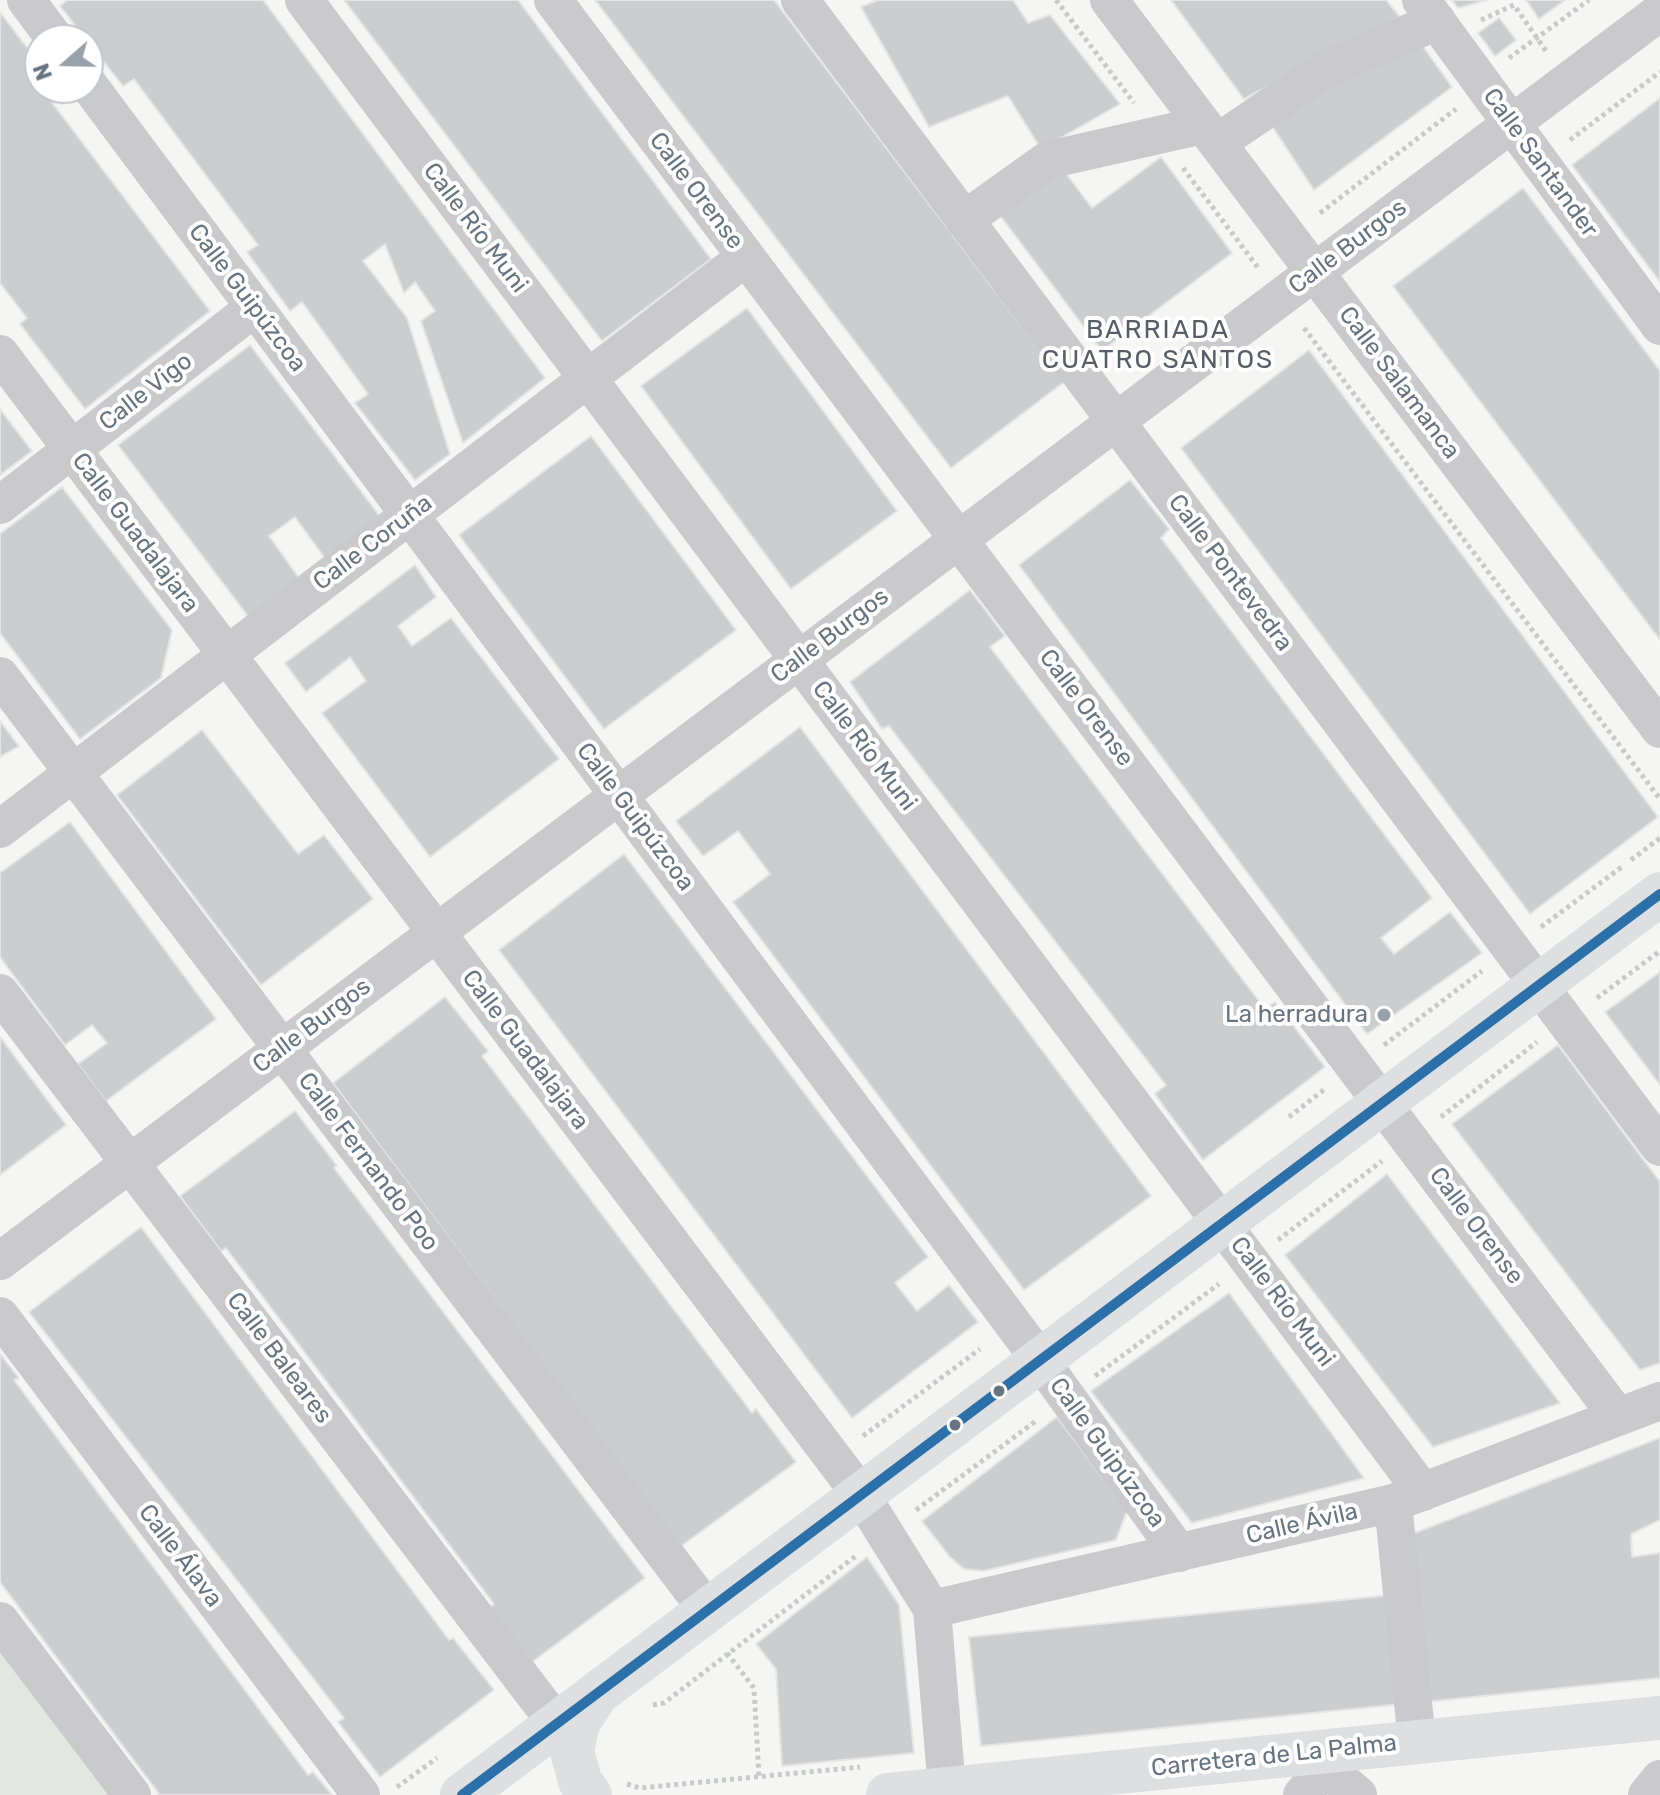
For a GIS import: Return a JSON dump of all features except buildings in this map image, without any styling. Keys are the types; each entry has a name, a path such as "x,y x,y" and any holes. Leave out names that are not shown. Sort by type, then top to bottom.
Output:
{"main road":[{"path":"462,1795 1660,894"},
{"path":"597,1694 578,1723 572,1751 580,1781 606,1788"},
{"name":"Carretera de La Palma","path":"888,1795 947,1789 1317,1771 1417,1742 1660,1718"}],"street":[{"path":"26,0 44,24"},
{"name":"Calle Río Muni","path":"304,0 1223,1223 1408,1498"},
{"name":"Calle Orense","path":"553,0 1618,1417"},
{"name":"Calle Pontevedra","path":"800,0 1660,1147"},
{"name":"Calle Salamanca","path":"1109,0 1660,729"},
{"name":"Calle Burgos","path":"0,1261 1315,272 1657,10"},
{"path":"964,220 1048,160 1159,135 1210,134 1324,70 1435,19"},
{"name":"Calle Santander","path":"1435,19 1660,326"},
{"name":"Calle Guipúzcoa","path":"103,104 1040,1360 1179,1553"},
{"name":"Calle Coruña","path":"0,829 746,257"},
{"name":"Calle Vigo","path":"0,505 254,308"},
{"name":"Calle Guadalajara","path":"0,354 861,1495 932,1609 947,1789"},
{"name":"Calle Fernando Poo","path":"0,676 708,1611"},
{"name":"Calle Baleares","path":"0,993 557,1724"},
{"name":"Calle Álava","path":"0,1316 361,1795"},
{"name":"Calle Ávila","path":"932,1609 1408,1498 1660,1401"},
{"path":"1408,1498 1417,1742"},
{"path":"0,1621 132,1795"},
{"path":"1317,1771 1358,1795"},
{"path":"1647,1795 1660,1779"}],"path":[{"path":"1056,0 1660,799"},
{"path":"1538,39 1589,0"},
{"path":"1435,19 1514,5 1567,81"},
{"path":"1540,162 1660,72"},
{"path":"1320,213 1457,109"},
{"path":"1655,842 1660,849"},
{"path":"649,1706 664,1703 884,1533 1660,951"},
{"path":"606,1788 640,1788 759,1777 754,1688 727,1653"}],"shaded area":[{"path":"0,1646 112,1795 0,1795"}],"transit line":[{"path":"462,1795 1660,894"}],"place":[{"name":"La herradura","path":"1384,1015"}],"district":[{"name":"BARRIADA CUATRO SANTOS","path":"1158,345"}]}
